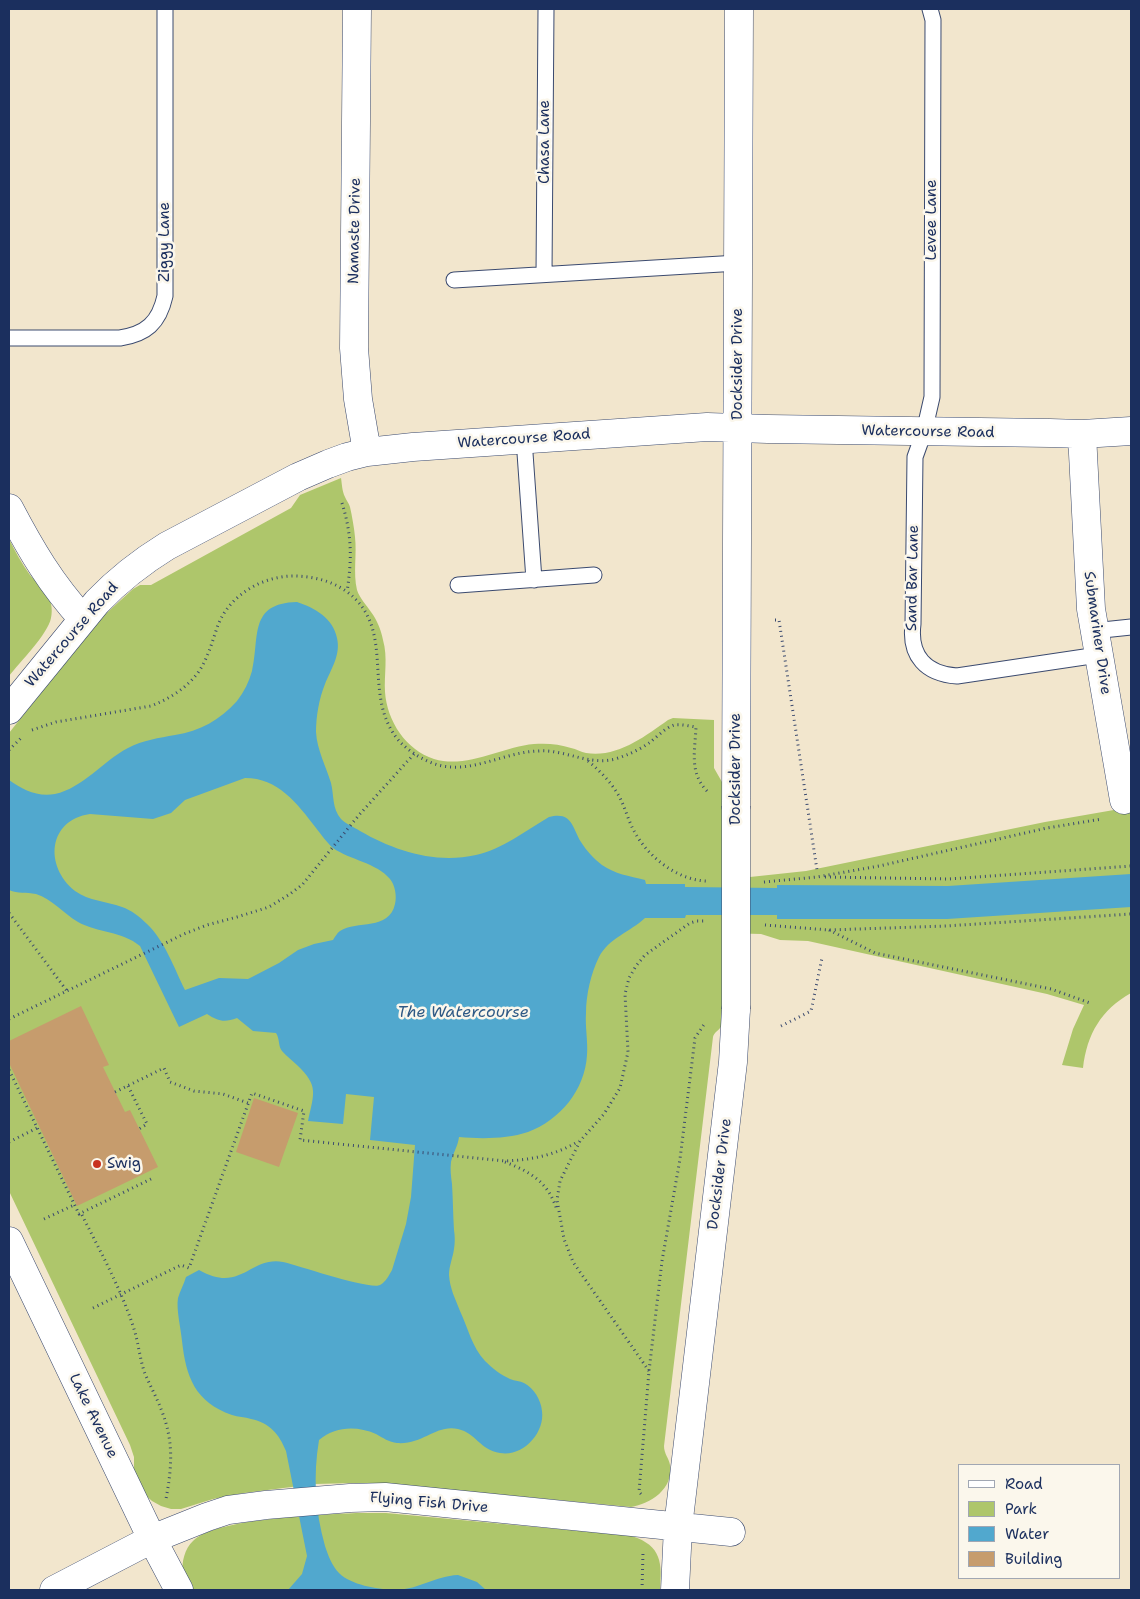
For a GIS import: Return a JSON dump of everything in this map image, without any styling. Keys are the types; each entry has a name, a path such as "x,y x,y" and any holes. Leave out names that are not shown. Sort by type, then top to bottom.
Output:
{"street":[{"name":"Namaste Drive","path":"357,9 354,348 358,399 367,452"},
{"name":"Docksider Drive","path":"678,1527 734,1062 736,1009 724,802 738,428 739,9"},
{"name":"Watercourse Road","path":"9,710 83,619 112,587 148,557 298,477 347,457 367,452 391,448 707,427 1082,434 1131,431"},
{"name":"Submariner Drive","path":"1082,434 1088,586 1095,643 1124,800"},
{"path":"9,508 33,553 52,583 83,619"},
{"name":"Lake Avenue","path":"9,1241 152,1539 179,1590"},
{"name":"Flying Fish Drive","path":"54,1590 152,1539 207,1516 228,1510 266,1505 386,1497 732,1532"},
{"path":"675,1590 678,1563 678,1527"}],"lane":[{"name":"Ziggy Lane","path":"9,338 120,338 131,336 151,326 163,307 165,296 165,9"},
{"name":"Chasa Lane","path":"544,274 546,9"},
{"name":"Levee Lane","path":"924,432 932,396 933,20 930,9"},
{"path":"454,280 738,263"},
{"name":"Sand Bar Lane","path":"924,432 915,457 913,624 911,635 917,655 924,664 933,671 957,676 1095,643 1131,627"},
{"path":"524,439 534,580"},
{"path":"458,585 594,575"}],"path":[{"path":"342,503 351,541 351,567 347,592"},
{"path":"28,733 56,722 151,706 164,701 186,686 198,673 207,658 219,623 229,607 241,594 255,584 270,579 285,576 305,576 336,585 358,602 367,614 373,627 376,641 382,711 394,735 405,748 435,764 459,768 538,750 572,755 587,761 599,770 618,795 635,832 642,844 654,857 685,877 693,880 711,881"},
{"path":"774,620 779,620 817,870"},
{"path":"587,761 614,759 631,754 674,725 696,727 695,773 701,785 724,802"},
{"path":"10,748 22,737"},
{"path":"9,1019 207,925 237,918 270,907 280,901 302,885 359,815 414,754"},
{"path":"762,882 817,877 879,866 1047,828 1104,819"},
{"path":"817,877 948,879 1131,866"},
{"path":"9,913 67,991"},
{"path":"760,925 828,930 946,926 1131,914"},
{"path":"649,1371 573,1262 564,1239 557,1200 560,1181 580,1141 604,1114 620,1088 628,1052 625,994 636,966 645,955 690,923 697,921 712,922"},
{"path":"828,930 875,952 1051,989 1090,1003"},
{"path":"781,1026 811,1011 822,958"},
{"path":"643,1499 639,1492 649,1371 662,1261 680,1159 695,1038"},
{"path":"115,1092 164,1068 170,1082 194,1091 223,1094 248,1103"},
{"path":"9,1070 74,1204 79,1214 81,1213 121,1294 133,1326 144,1370 161,1409 170,1440 171,1471 166,1499"},
{"path":"128,1086 148,1124 139,1128"},
{"path":"93,1308 181,1265 189,1268 252,1093 304,1111 300,1140 505,1162 528,1160 552,1154 580,1141"},
{"path":"9,1142 37,1128"},
{"path":"505,1162 523,1169 538,1178 555,1202 561,1220"},
{"path":"81,1213 151,1179"},
{"path":"44,1219 74,1204"},
{"path":"642,1590 643,1564"}],"green space":[{"path":"341,478 343,492 350,507 354,529 357,590 361,599 375,618 381,633 385,653 385,692 387,703 394,724 407,741 424,755 446,761 471,759 522,746 539,744 558,745 597,754 630,745 673,718 714,720 714,768 722,782 722,880 806,871 1045,822 1131,807 1131,993 1111,1007 1097,1024 1088,1044 1083,1068 1062,1065 1073,1029 1084,1005 1047,994 808,941 780,940 761,934 722,933 722,1025 713,1037 664,1446 670,1474 664,1488 646,1503 631,1507 401,1485 354,1483 315,1484 244,1493 213,1499 181,1509 161,1506 143,1493 134,1472 134,1457 130,1445 9,1191 9,733 99,620 133,589 140,585 151,585 291,508 300,495"},
{"path":"9,539 27,571 48,595 52,611 49,625 45,632 9,676"},
{"path":"356,1513 386,1513 632,1536 642,1540 655,1550 661,1572 660,1590 191,1590 183,1573 183,1560 188,1548 193,1541 205,1533 223,1527 270,1519"}],"water":[{"name":"The Watercourse","path":"297,602 317,611 332,625 337,638 337,656 321,696 316,732 338,815 345,822 360,831 401,850 431,857 446,858 476,855 505,844 549,817 562,816 567,818 585,848 602,865 617,873 645,880 646,884 685,884 685,887 777,888 777,885 948,886 1131,874 1131,907 947,919 777,919 777,915 686,915 685,918 645,918 608,945 599,957 590,984 586,1006 587,1050 585,1068 576,1092 569,1102 550,1120 528,1132 494,1138 459,1137 451,1162 455,1240 449,1272 452,1289 471,1337 481,1356 503,1375 524,1383 531,1388 539,1399 542,1419 536,1435 524,1447 509,1453 500,1453 488,1449 464,1431 450,1428 406,1443 389,1441 369,1431 354,1429 332,1432 319,1440 316,1467 317,1507 325,1546 330,1560 339,1573 350,1581 393,1590 288,1590 302,1574 307,1556 286,1451 277,1434 269,1426 249,1418 219,1410 209,1403 195,1387 186,1366 178,1303 186,1277 199,1270 213,1276 225,1278 272,1262 283,1262 363,1284 374,1286 382,1284 392,1270 406,1224 411,1197 415,1145 370,1140 374,1097 346,1094 343,1124 308,1121 313,1097 312,1085 304,1072 282,1051 276,1033 253,1031 237,1018 221,1020 207,1014 179,1027 140,946 126,937 78,922 42,896 9,890 9,780 31,792 48,795 55,794 75,786 119,753 134,745 193,731 217,719 237,701 249,679 252,671 259,624 263,616 270,609 281,604","holes":["245,778 257,779 277,787 294,801 333,848 347,856 371,865 385,874 392,881 396,898 395,904 392,912 379,922 347,928 339,932 333,940 298,950 279,963 248,979 219,978 185,990 159,938 144,921 125,908 80,894 65,881 58,869 55,845 59,834 66,825 76,818 90,814 153,819 171,813 185,800"]},
{"path":"458,1575 477,1582 486,1590 396,1590 405,1589"}],"building":[{"path":"81,1006 109,1065 103,1067 125,1112 130,1110 158,1167 77,1206 9,1063 9,1041"},
{"path":"254,1098 298,1113 279,1167 236,1152"}],"place":[{"name":"Swig","path":"97,1164"}]}
